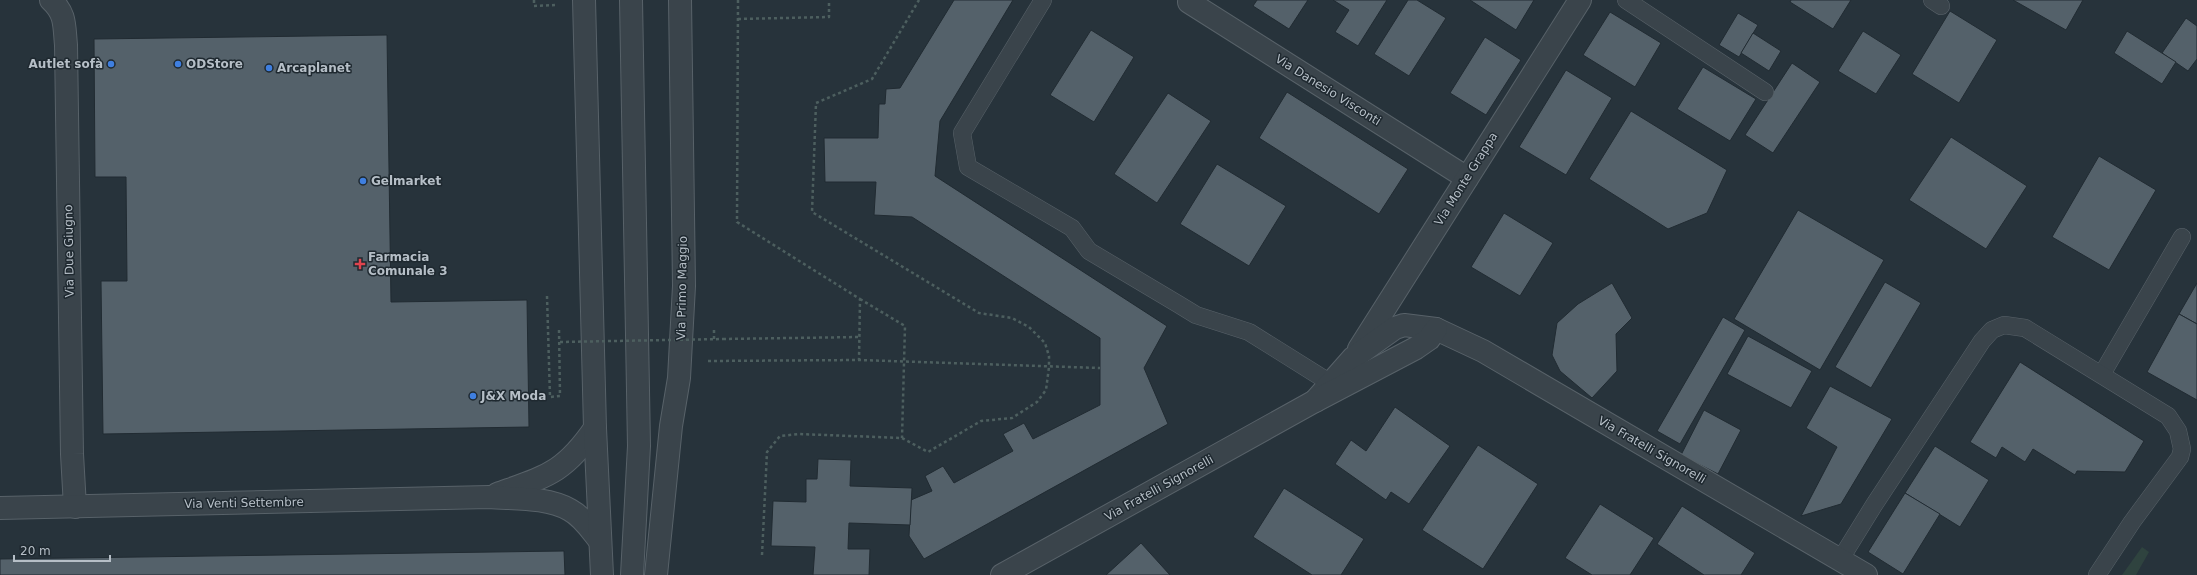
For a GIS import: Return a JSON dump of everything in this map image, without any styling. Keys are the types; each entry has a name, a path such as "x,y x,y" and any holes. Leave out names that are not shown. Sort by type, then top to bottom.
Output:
{"street":[{"name":"Via Due Giugno","path":"51,0 60,9 64,21 66,45 72,454 75,508"},
{"path":"584,0 595,428 602,575"},
{"name":"Via Primo Maggio","path":"631,0 639,446 632,575"},
{"name":"Via Primo Maggio","path":"654,575 671,426 679,378 684,286 680,0"},
{"name":"Via Monte Grappa","path":"1354,358 1580,0"},
{"name":"Via Danesio Visconti","path":"1189,2 1467,178"},
{"name":"Via Fratelli Signorelli","path":"1335,386 1354,358 1400,327 1414,325 1436,329 1483,351 1835,567 1866,575"},
{"name":"Via Fratelli Signorelli","path":"1002,575 1315,401 1335,386 1416,348 1429,338 1436,329"},
{"name":"Via Venti Settembre","path":"489,497 543,478 562,466 579,450 595,428"},
{"name":"Via Primo Maggio","path":"639,446 654,575"},
{"name":"Via Venti Settembre","path":"0,508 75,508 489,497 546,501 570,510 584,521 600,541"}],"lane":[{"path":"1043,0 962,133 968,167 1072,228 1089,251 1102,259 1196,315 1249,332 1335,386"},
{"path":"1626,0 1765,92"},
{"path":"2102,374 2182,237"},
{"path":"1835,567 1874,505 1992,330 2004,324 2025,328 2102,374 2168,416 2178,431 2182,449 2180,457 2132,522 2096,575"}],"path":[{"path":"534,0 534,6 562,5"},
{"path":"738,0 737,222 905,326 902,438"},
{"path":"738,19 829,17 829,0"},
{"path":"762,555 767,452 780,436 799,434 902,438 928,452 981,421 1012,418 1037,402 1046,390 1050,367 1049,356 1044,343 1029,327 1012,318 979,313 812,212 816,103 872,79 919,0"},
{"path":"547,296 550,397 560,396 559,329"},
{"path":"859,360 860,299"},
{"path":"714,327 714,339"},
{"path":"560,342 860,337"},
{"path":"706,361 859,360 1100,368"}],"green space":[{"path":"2142,547 2149,552 2136,575 2122,575"}],"building":[{"path":"954,0 1013,0 940,121 935,176 1167,326 1144,368 1168,424 924,559 909,536 911,500 932,491 925,476 943,466 954,483 1013,451 1003,434 1024,423 1033,439 1100,405 1100,338 912,217 874,215 876,182 825,182 824,138 878,138 879,104 885,104 886,89 900,88"},
{"path":"1257,0 1308,0 1289,29 1253,6"},
{"path":"1333,0 1387,0 1358,46 1335,32 1349,10"},
{"path":"1408,0 1417,0 1446,18 1409,76 1374,54"},
{"path":"1470,0 1534,0 1516,30"},
{"path":"1791,0 1851,0 1833,29 1790,2"},
{"path":"2013,0 2083,0 2066,30"},
{"path":"1950,11 1997,40 1959,103 1912,74"},
{"path":"1610,12 1661,43 1635,87 1583,55"},
{"path":"1738,13 1758,25 1739,57 1719,45"},
{"path":"2186,18 2197,26 2197,59 2188,71 2162,53"},
{"path":"1091,30 1134,57 1094,122 1050,95"},
{"path":"1863,31 1901,55 1876,94 1838,71"},
{"path":"2127,31 2176,62 2162,84 2114,53"},
{"path":"1753,33 1781,51 1769,71 1741,53"},
{"path":"387,35 391,302 527,300 529,427 103,434 101,281 127,281 126,177 95,177 94,39"},
{"path":"1485,37 1521,60 1486,115 1450,93"},
{"path":"1792,63 1820,82 1773,153 1745,135"},
{"path":"1703,67 1756,99 1730,141 1677,109"},
{"path":"1566,70 1612,98 1566,175 1519,147"},
{"path":"1287,92 1408,169 1379,214 1259,138"},
{"path":"1168,93 1211,121 1157,203 1114,174"},
{"path":"1631,111 1727,170 1707,213 1668,229 1589,179"},
{"path":"1951,137 2027,186 1986,249 1909,200"},
{"path":"2099,156 2156,190 2109,270 2052,237"},
{"path":"1217,164 1286,206 1249,266 1180,224"},
{"path":"1798,210 1884,260 1820,370 1734,319"},
{"path":"1504,213 1553,243 1520,296 1471,267"},
{"path":"1885,282 1921,303 1871,388 1835,367"},
{"path":"1612,283 1632,318 1616,334 1617,371 1592,398 1560,371 1552,355 1557,323 1578,304"},
{"path":"2197,283 2197,324 2179,314"},
{"path":"2179,314 2197,324 2197,400 2147,372"},
{"path":"1723,317 1745,330 1680,444 1657,431"},
{"path":"1748,336 1812,371 1791,408 1727,374"},
{"path":"2020,362 2144,441 2125,472 2077,471 2075,475 2033,449 2025,462 2002,447 1996,458 1970,442"},
{"path":"1830,386 1892,419 1841,504 1801,516 1837,447 1806,428"},
{"path":"1395,407 1450,446 1409,504 1391,492 1386,500 1335,464 1351,440 1366,451"},
{"path":"1704,410 1741,430 1718,474 1681,455"},
{"path":"1478,445 1538,484 1483,569 1422,530"},
{"path":"1935,446 1989,480 1960,527 1905,493"},
{"path":"818,459 851,460 850,486 912,488 910,525 849,523 848,549 870,549 869,575 813,575 815,547 771,546 773,501 806,502 806,479 817,479"},
{"path":"1284,488 1364,539 1341,575 1312,575 1253,537"},
{"path":"1905,493 1940,514 1903,574 1868,552"},
{"path":"1600,504 1654,538 1630,575 1592,575 1565,558"},
{"path":"1682,506 1755,553 1741,575 1704,575 1657,544"},
{"path":"1141,543 1170,575 1106,575"},
{"path":"564,551 565,575 0,575 0,559"}],"place":[{"name":"Autlet sofà","path":"111,64"},
{"name":"ODStore","path":"178,64"},
{"name":"Arcaplanet","path":"269,68"},
{"name":"Gelmarket","path":"363,181"},
{"name":"Farmacia Comunale 3","path":"360,264"},
{"name":"J&X Moda","path":"473,396"}]}
